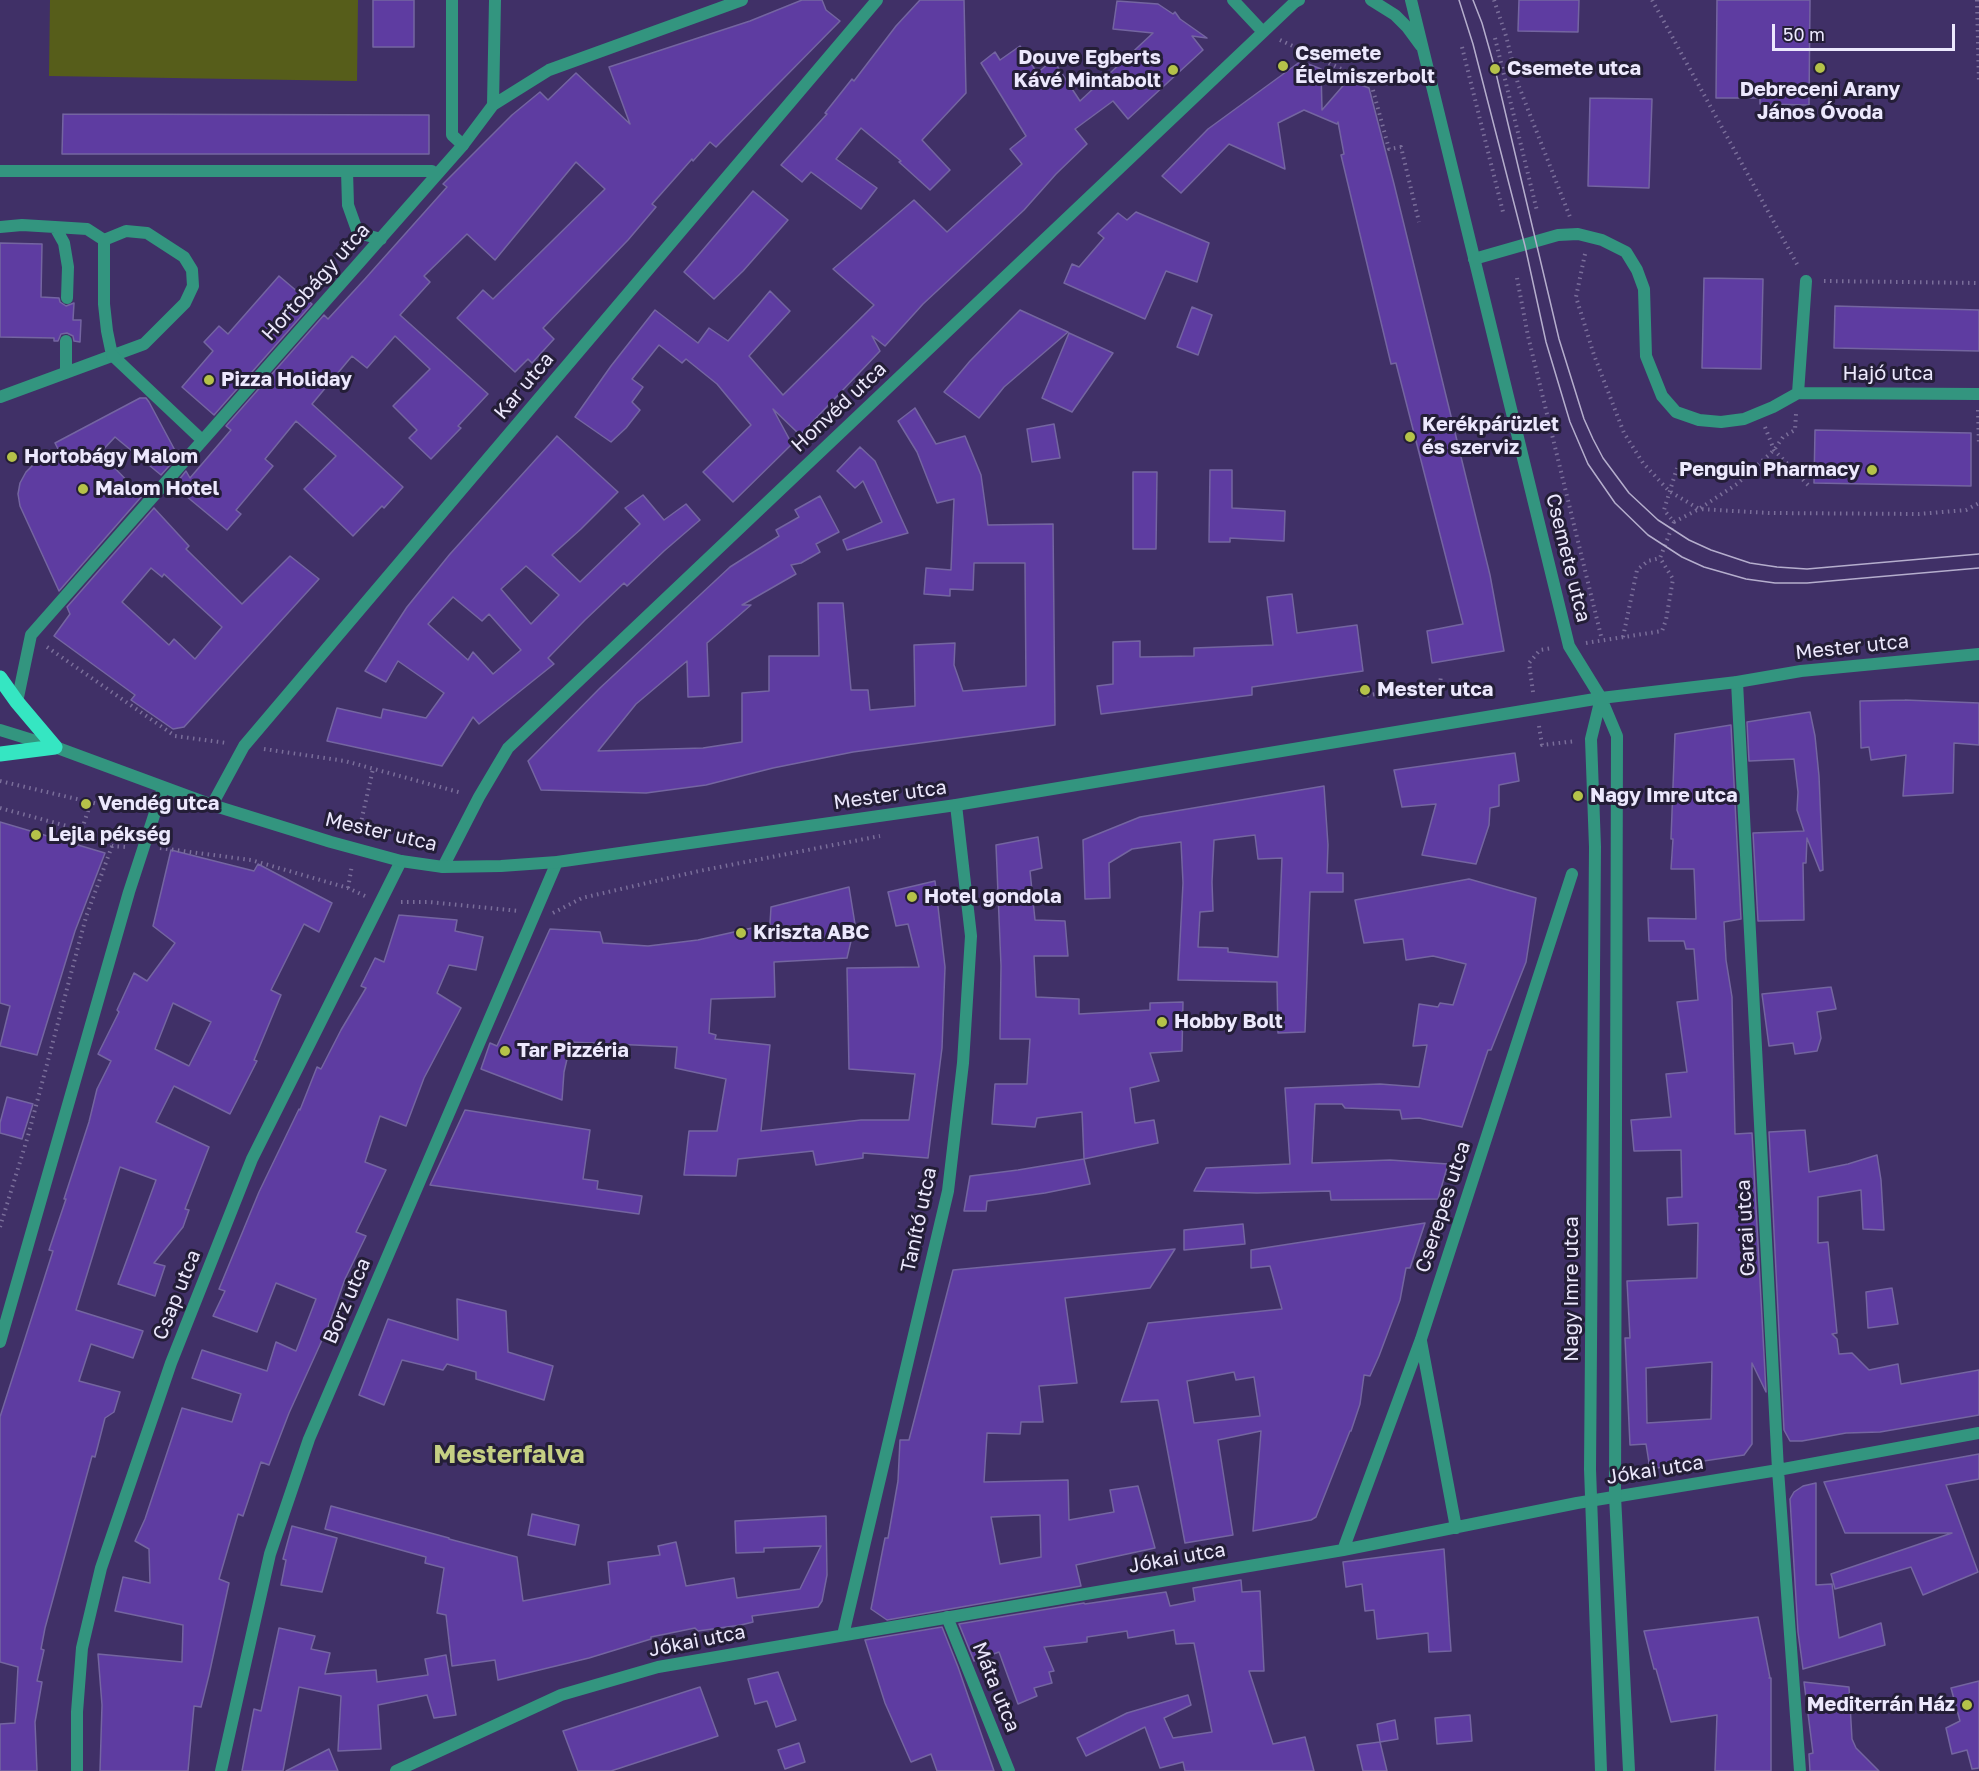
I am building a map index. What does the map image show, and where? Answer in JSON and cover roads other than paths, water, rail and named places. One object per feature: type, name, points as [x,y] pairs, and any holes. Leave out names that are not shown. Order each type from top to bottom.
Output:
[{"type":"main road","points":[[0,678],[55,747]]},
{"type":"main road","points":[[0,754],[55,747]]},
{"type":"street","points":[[452,0],[452,135],[464,145]]},
{"type":"street","points":[[493,105],[495,0]]},
{"type":"street","name":"Hortobágy utca","points":[[17,702],[31,635],[464,145],[493,105],[549,70],[742,0]]},
{"type":"street","name":"Kar utca","points":[[212,805],[244,746],[877,0]]},
{"type":"street","points":[[1233,0],[1263,32]]},
{"type":"street","points":[[1371,0],[1395,15],[1425,52]]},
{"type":"street","name":"Csemete utca","points":[[1411,0],[1569,646],[1601,698]]},
{"type":"street","name":"Honvéd utca","points":[[443,867],[479,797],[508,748],[1297,1]]},
{"type":"street","points":[[0,171],[432,171],[446,156]]},
{"type":"street","points":[[347,171],[348,205],[358,233],[381,239]]},
{"type":"street","points":[[0,227],[22,225],[87,229],[104,240]]},
{"type":"street","points":[[55,227],[64,243],[68,267],[67,298]]},
{"type":"street","points":[[0,398],[144,344],[185,303],[193,286],[192,270],[184,257],[147,233],[126,231],[104,240]]},
{"type":"street","name":"Hajó utca","points":[[1474,259],[1558,235],[1578,234],[1602,240],[1626,252],[1637,270],[1644,289],[1646,356],[1662,396],[1676,412],[1699,420],[1721,422],[1744,419],[1798,393],[1979,394]]},
{"type":"street","points":[[104,240],[104,304],[112,355],[202,440]]},
{"type":"street","points":[[1798,393],[1806,281]]},
{"type":"street","points":[[66,341],[66,373]]},
{"type":"street","name":"Mester utca","points":[[0,730],[55,747],[212,805],[356,849],[401,861],[443,867],[557,862],[956,805],[1601,698],[1801,672],[1979,654]]},
{"type":"street","name":"Garai utca","points":[[1737,682],[1778,1470],[1800,1771]]},
{"type":"street","points":[[1601,698],[1617,735],[1615,1496],[1629,1771]]},
{"type":"street","name":"Nagy Imre utca","points":[[1601,698],[1591,739],[1594,859],[1590,1500],[1601,1771]]},
{"type":"street","points":[[0,1342],[142,849],[163,788]]},
{"type":"street","name":"Tanító utca","points":[[843,1635],[948,1191],[963,1063],[971,936],[956,805]]},
{"type":"street","name":"Csap utca","points":[[77,1771],[77,1712],[82,1648],[102,1568],[167,1374],[252,1159],[401,861]]},
{"type":"street","name":"Borz utca","points":[[221,1771],[270,1554],[309,1439],[557,862]]},
{"type":"street","name":"Cserepes utca","points":[[1343,1550],[1421,1339],[1572,874]]},
{"type":"street","points":[[1421,1339],[1456,1528]]},
{"type":"street","name":"Jókai utca","points":[[396,1771],[561,1695],[658,1667],[1343,1550],[1590,1500],[1778,1470],[1979,1433]]},
{"type":"street","name":"Máta utca","points":[[947,1617],[1009,1771]]},
{"type":"tram line","points":[[1459,0],[1473,44],[1525,246],[1546,342],[1570,422],[1588,464],[1615,503],[1648,535],[1682,557],[1704,567],[1746,579],[1775,583],[1807,583],[1979,568]]},
{"type":"tram line","points":[[1473,0],[1495,69],[1559,339],[1584,419],[1603,458],[1629,493],[1658,520],[1689,540],[1750,563],[1807,569],[1979,554]]},
{"type":"place","name":"Csemete Élelmiszerbolt","points":[[1283,66]]},
{"type":"place","name":"Debreceni Arany János Óvoda","points":[[1820,68]]},
{"type":"place","name":"Csemete utca","points":[[1495,69]]},
{"type":"place","name":"Douve Egberts Kávé Mintabolt","points":[[1173,70]]},
{"type":"place","name":"Pizza Holiday","points":[[209,380]]},
{"type":"place","name":"Kerékpárüzlet és szerviz","points":[[1410,437]]},
{"type":"place","name":"Hortobágy Malom","points":[[12,457]]},
{"type":"place","name":"Penguin Pharmacy","points":[[1872,470]]},
{"type":"place","name":"Malom Hotel","points":[[83,489]]},
{"type":"place","name":"Mester utca","points":[[1365,690]]},
{"type":"place","name":"Nagy Imre utca","points":[[1578,796]]},
{"type":"place","name":"Vendég utca","points":[[86,804]]},
{"type":"place","name":"Lejla pékség","points":[[36,835]]},
{"type":"place","name":"Hotel gondola","points":[[912,897]]},
{"type":"place","name":"Kriszta ABC","points":[[741,933]]},
{"type":"place","name":"Hobby Bolt","points":[[1162,1022]]},
{"type":"place","name":"Tar Pizzéria","points":[[505,1051]]},
{"type":"place","name":"Mediterrán Ház","points":[[1967,1705]]},
{"type":"district","name":"Mesterfalva","points":[[509,1455]]}]
